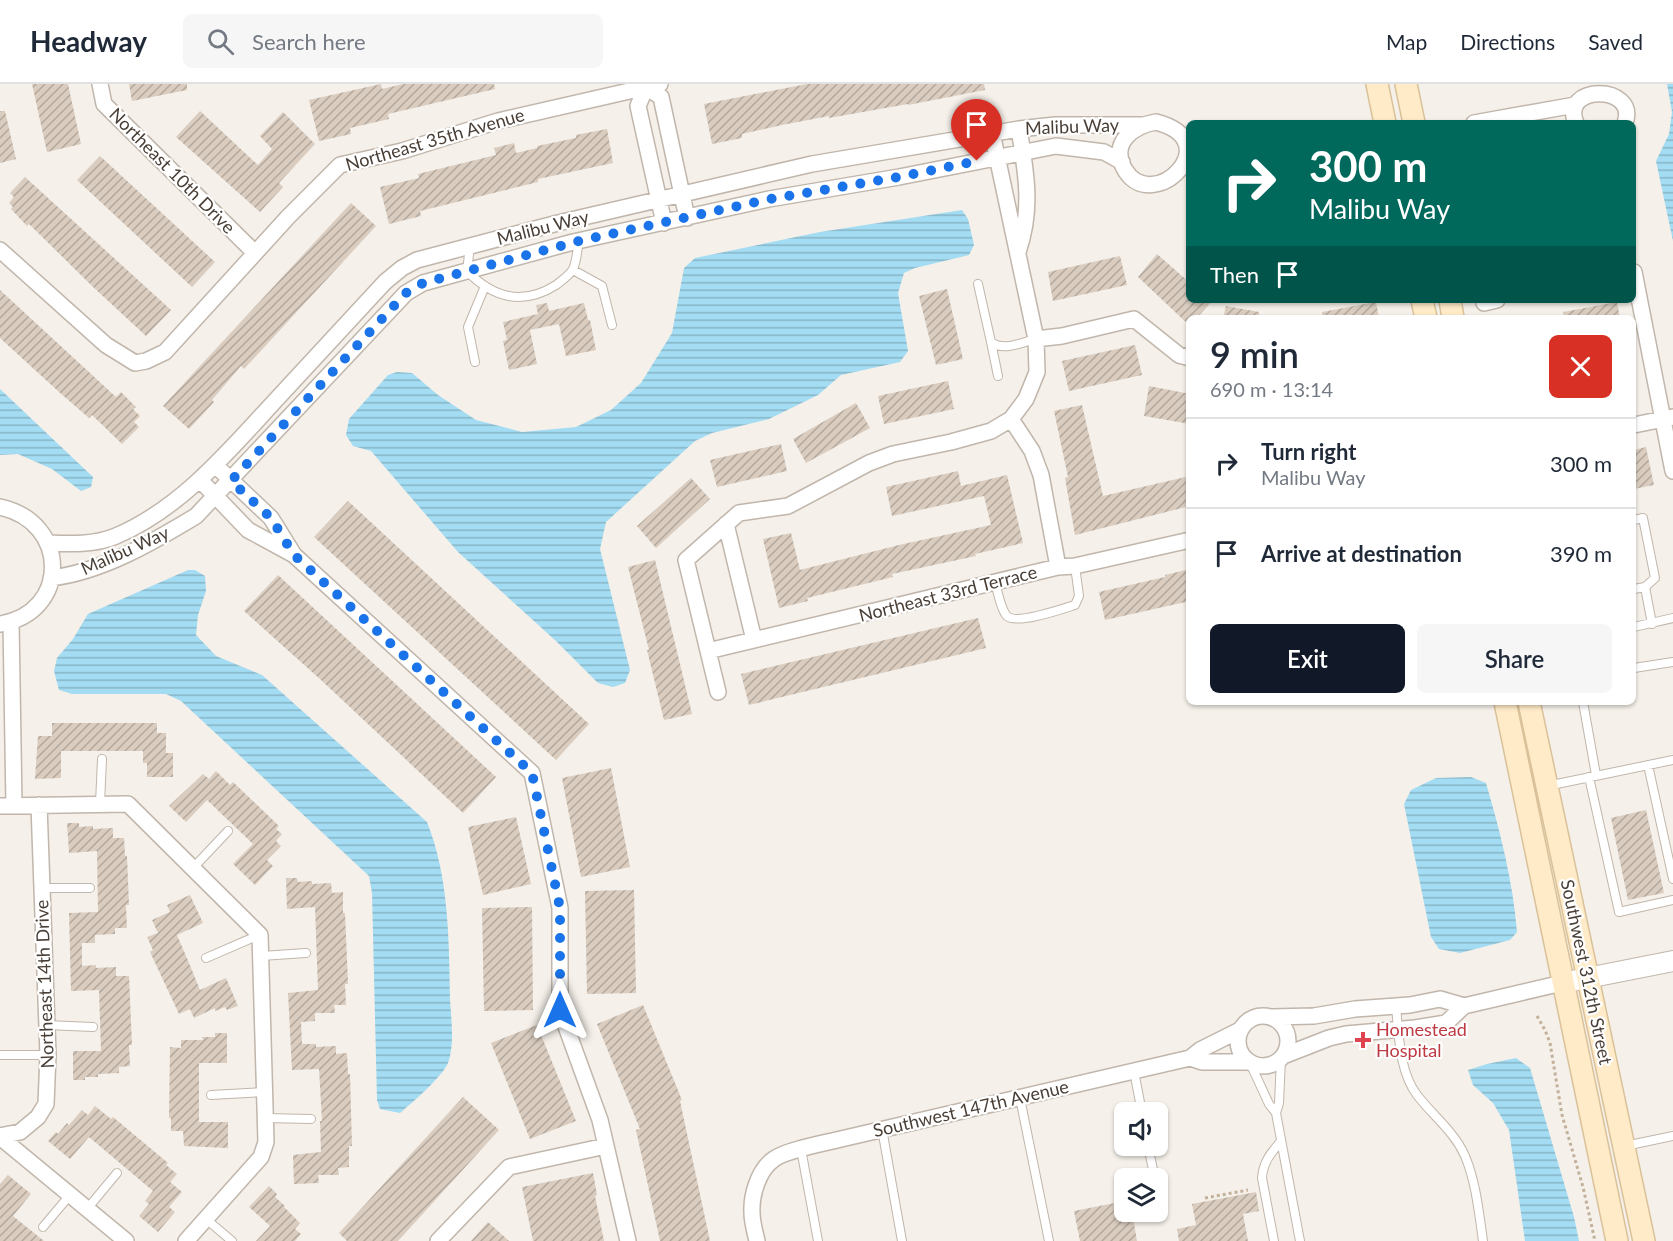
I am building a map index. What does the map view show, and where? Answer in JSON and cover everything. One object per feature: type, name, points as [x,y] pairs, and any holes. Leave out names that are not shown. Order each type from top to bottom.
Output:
[{"type":"main road","points":[[1377,84],[1384,120]]},
{"type":"main road","points":[[1406,84],[1413,120]]},
{"type":"main road","name":"Southwest 312th Street","points":[[1506,705],[1617,1241]]},
{"type":"main road","name":"Southwest 312th Street","points":[[1530,705],[1644,1241]]},
{"type":"street","name":"Northeast 10th Drive","points":[[100,84],[104,104],[255,253]]},
{"type":"street","name":"Northeast 35th Avenue","points":[[0,250],[106,345],[135,363],[146,361],[165,352],[255,253],[340,165],[402,151],[498,121],[651,85]]},
{"type":"street","points":[[664,223],[638,106],[651,85],[661,97],[687,218]]},
{"type":"street","points":[[1575,120],[1575,105],[1581,95],[1596,85],[1613,90],[1620,95],[1627,112],[1625,120]]},
{"type":"street","points":[[1491,120],[1575,105]]},
{"type":"street","name":"Malibu Way","points":[[48,543],[78,544],[114,537],[148,519],[200,480],[385,282],[402,268],[417,260],[682,193],[812,164],[992,133],[1055,125],[1142,125],[1156,122],[1171,126],[1185,137]]},
{"type":"street","name":"Malibu Way","points":[[1142,125],[1130,132],[1122,144],[1120,157],[1125,169],[1137,180],[1155,184],[1172,178],[1186,160]]},
{"type":"street","points":[[1018,252],[1024,235],[1028,193],[1019,129]]},
{"type":"street","points":[[718,692],[686,560],[739,513],[788,506],[869,463],[893,454],[991,431],[1011,418],[1026,399],[1037,372],[1036,339],[992,133]]},
{"type":"street","name":"Malibu Way","points":[[51,578],[66,577],[89,569],[154,542],[196,516],[406,293],[423,283],[579,241],[770,199],[899,177],[997,156],[1056,146],[1104,152],[1122,162]]},
{"type":"street","name":"Malibu Way","points":[[1172,178],[1186,180]]},
{"type":"street","points":[[1636,281],[1668,418],[1673,471]]},
{"type":"street","points":[[1036,339],[1062,336],[1134,320],[1179,355],[1186,357]]},
{"type":"street","points":[[1011,418],[1032,451],[1041,475],[1058,567]]},
{"type":"street","points":[[1636,425],[1668,418]]},
{"type":"street","points":[[215,465],[271,518],[294,555]]},
{"type":"street","points":[[200,480],[248,530],[294,555],[532,773],[560,908],[560,1010],[600,1120],[628,1241]]},
{"type":"street","points":[[0,507],[12,510],[28,519],[42,532],[52,555],[51,578],[44,596],[32,610],[5,623],[7,806],[128,804],[260,935],[266,1142],[261,1157],[186,1241]]},
{"type":"street","points":[[726,524],[754,640]]},
{"type":"street","name":"Northeast 33rd Terrace","points":[[708,651],[1058,567],[1075,566],[1186,541]]},
{"type":"street","name":"Northeast 14th Drive","points":[[0,1137],[20,1132],[38,1117],[46,1104],[48,1055],[39,806]]},
{"type":"street","points":[[1272,1017],[1286,1031],[1288,1044],[1282,1057],[1276,1063],[1263,1066],[1249,1062],[1240,1052],[1238,1045],[1240,1030],[1253,1018],[1259,1016],[1314,1016],[1440,999],[1464,1006],[1562,983],[1673,961]]},
{"type":"street","points":[[1282,1057],[1329,1038],[1346,1034],[1399,1030],[1446,1023],[1464,1006]]},
{"type":"street","name":"Southwest 147th Avenue","points":[[757,1241],[752,1214],[755,1188],[761,1174],[774,1159],[801,1149],[882,1129],[1190,1058],[1200,1050],[1240,1030]]},
{"type":"street","name":"Southwest 147th Avenue","points":[[1190,1058],[1202,1062],[1249,1062]]},
{"type":"street","points":[[0,1137],[126,1241]]},
{"type":"street","points":[[438,1241],[509,1167],[606,1146]]},
{"type":"lane","points":[[470,246],[467,271],[485,286],[518,299],[547,290],[573,270],[579,241]]},
{"type":"lane","points":[[573,270],[602,286],[612,325]]},
{"type":"lane","points":[[978,284],[998,376]]},
{"type":"lane","points":[[476,362],[468,327],[485,286]]},
{"type":"lane","points":[[991,342],[1003,348],[1036,339]]},
{"type":"lane","points":[[1636,520],[1643,518],[1655,578],[1645,587],[1636,589]]},
{"type":"lane","points":[[996,582],[1005,614],[1011,619],[1021,620],[1075,606],[1079,596],[1075,566]]},
{"type":"lane","points":[[1645,587],[1652,624]]},
{"type":"lane","points":[[1636,627],[1673,618]]},
{"type":"lane","points":[[1636,668],[1673,662]]},
{"type":"lane","points":[[1583,705],[1593,776],[1618,912],[1673,900]]},
{"type":"lane","points":[[100,804],[102,759]]},
{"type":"lane","points":[[1546,787],[1673,760]]},
{"type":"lane","points":[[1648,765],[1673,879]]},
{"type":"lane","points":[[193,868],[228,831]]},
{"type":"lane","points":[[42,888],[90,888]]},
{"type":"lane","points":[[206,958],[260,935]]},
{"type":"lane","points":[[261,956],[306,953]]},
{"type":"lane","points":[[1396,1006],[1406,1071],[1416,1094],[1452,1133],[1465,1155],[1471,1173],[1484,1241]]},
{"type":"lane","points":[[46,1025],[93,1027]]},
{"type":"lane","points":[[0,1056],[48,1055]]},
{"type":"lane","points":[[1282,1057],[1279,1103],[1276,1113],[1300,1241]]},
{"type":"lane","points":[[1249,1062],[1269,1104],[1276,1113]]},
{"type":"lane","points":[[1134,1071],[1140,1102]]},
{"type":"lane","points":[[212,1095],[265,1092]]},
{"type":"lane","points":[[1020,1098],[1049,1241]]},
{"type":"lane","points":[[266,1118],[311,1119]]},
{"type":"lane","points":[[882,1129],[902,1241]]},
{"type":"lane","points":[[1624,1146],[1673,1136]]},
{"type":"lane","points":[[1274,1241],[1262,1168],[1281,1141]]},
{"type":"lane","points":[[801,1149],[818,1241]]},
{"type":"lane","points":[[87,1209],[117,1173]]},
{"type":"lane","points":[[43,1227],[70,1195]]},
{"type":"lane","points":[[206,1219],[232,1241]]},
{"type":"path","points":[[1537,1016],[1550,1043],[1562,1115],[1582,1180],[1595,1241]]},
{"type":"path","points":[[1205,1198],[1248,1190]]},
{"type":"water","points":[[1667,84],[1673,84],[1673,241],[1656,161],[1669,134],[1672,112]]},
{"type":"water","points":[[962,210],[968,219],[974,245],[969,255],[915,268],[904,273],[898,293],[908,351],[900,362],[841,375],[818,395],[769,419],[712,433],[695,441],[606,522],[600,549],[630,670],[625,683],[613,687],[598,683],[556,641],[458,552],[371,451],[353,446],[346,435],[349,419],[388,375],[397,372],[412,373],[438,395],[476,420],[522,432],[576,427],[611,410],[641,383],[672,333],[684,268],[695,258],[820,232]]},
{"type":"water","points":[[0,389],[93,477],[91,487],[81,491],[52,469],[18,454],[0,455]]},
{"type":"water","points":[[188,570],[195,570],[205,576],[206,591],[198,615],[196,635],[216,656],[262,675],[427,822],[444,887],[448,932],[451,1048],[445,1069],[400,1113],[380,1109],[377,1100],[372,893],[369,876],[181,701],[166,694],[72,694],[59,690],[54,671],[57,658],[73,639],[88,614]]},
{"type":"water","points":[[1471,777],[1486,783],[1505,857],[1517,932],[1510,940],[1460,953],[1439,949],[1431,937],[1404,804],[1411,790],[1436,778]]},
{"type":"water","points":[[1516,1058],[1530,1068],[1579,1241],[1525,1241],[1509,1130],[1493,1103],[1473,1085],[1468,1070]]},
{"type":"building","points":[[32,84],[68,84],[81,144],[47,152]]},
{"type":"building","points":[[129,84],[187,84],[187,90],[132,101]]},
{"type":"building","points":[[381,84],[382,89],[403,84],[494,84],[495,89],[388,114],[389,119],[350,128],[351,134],[319,141],[309,100]]},
{"type":"building","points":[[807,84],[984,84],[985,90],[782,125],[742,134],[742,138],[712,144],[704,104]]},
{"type":"building","points":[[0,111],[5,111],[16,159],[0,163]]},
{"type":"building","points":[[200,111],[258,165],[272,149],[260,136],[283,112],[315,144],[279,183],[283,187],[260,212],[176,137]]},
{"type":"building","points":[[607,129],[613,163],[538,179],[538,182],[420,211],[421,216],[389,224],[380,187],[419,178],[418,174],[496,155],[494,148],[514,143],[516,153],[576,138],[576,135]]},
{"type":"building","points":[[100,156],[215,262],[192,287],[77,180]]},
{"type":"building","points":[[25,177],[171,310],[146,336],[11,209],[13,207],[9,203],[14,197],[10,193]]},
{"type":"building","points":[[351,203],[376,226],[244,369],[241,366],[212,400],[214,402],[189,429],[163,406]]},
{"type":"building","points":[[1157,254],[1186,279],[1186,303],[1210,303],[1200,315],[1186,315],[1186,322],[1138,277]]},
{"type":"building","points":[[1120,256],[1127,285],[1053,301],[1048,272]]},
{"type":"building","points":[[947,289],[963,359],[936,365],[919,296]]},
{"type":"building","points":[[0,290],[116,397],[121,392],[136,407],[133,409],[140,416],[134,422],[139,427],[122,444],[92,415],[89,418],[0,338]]},
{"type":"building","points":[[547,303],[549,311],[584,303],[596,350],[566,356],[559,324],[530,330],[537,364],[509,370],[503,341],[507,340],[503,322],[538,314],[536,305]]},
{"type":"building","points":[[1376,303],[1378,315],[1322,315],[1322,312]]},
{"type":"building","points":[[1617,303],[1619,315],[1564,315],[1563,312]]},
{"type":"building","points":[[1226,306],[1259,312],[1259,315],[1224,315]]},
{"type":"building","points":[[1135,345],[1142,375],[1069,391],[1062,361]]},
{"type":"building","points":[[948,381],[954,409],[884,424],[878,396]]},
{"type":"building","points":[[1149,386],[1186,393],[1186,423],[1144,416]]},
{"type":"building","points":[[856,403],[870,428],[806,463],[793,439]]},
{"type":"building","points":[[1082,405],[1103,496],[1186,477],[1186,507],[1075,535],[1065,478],[1068,477],[1054,411]]},
{"type":"building","points":[[781,444],[787,471],[717,487],[710,460]]},
{"type":"building","points":[[1646,447],[1654,485],[1636,489],[1636,450]]},
{"type":"building","points":[[958,471],[961,486],[1007,475],[1023,543],[975,554],[976,556],[892,574],[893,577],[807,598],[808,601],[779,608],[763,539],[791,533],[800,570],[991,525],[984,496],[892,516],[886,487]]},
{"type":"building","points":[[691,478],[710,499],[656,548],[637,526]]},
{"type":"building","points":[[348,501],[589,724],[556,760],[314,537]]},
{"type":"building","points":[[655,560],[692,714],[664,720],[628,567]]},
{"type":"building","points":[[1186,570],[1186,602],[1105,620],[1099,592],[1165,577],[1165,575]]},
{"type":"building","points":[[278,575],[496,777],[463,813],[244,611]]},
{"type":"building","points":[[978,618],[986,648],[749,705],[741,674]]},
{"type":"building","points":[[52,723],[157,723],[157,733],[166,733],[166,753],[173,753],[173,777],[147,777],[147,763],[143,763],[143,751],[61,751],[61,778],[35,779],[38,736],[52,736]]},
{"type":"building","points":[[611,768],[630,867],[581,877],[562,778]]},
{"type":"building","points":[[216,771],[230,785],[233,782],[279,826],[276,829],[282,834],[276,841],[281,846],[267,860],[273,866],[255,885],[233,864],[253,844],[207,800],[186,822],[169,806],[203,774],[209,779]]},
{"type":"building","points":[[1646,810],[1664,893],[1628,900],[1611,818]]},
{"type":"building","points":[[516,817],[531,884],[483,895],[468,827]]},
{"type":"building","points":[[67,823],[79,823],[79,827],[93,826],[93,829],[113,828],[113,838],[124,838],[125,856],[127,856],[129,905],[126,905],[127,928],[115,928],[115,934],[95,935],[95,943],[82,943],[82,966],[116,967],[116,976],[129,976],[132,1045],[129,1045],[130,1066],[119,1067],[119,1073],[98,1074],[98,1077],[85,1077],[85,1080],[73,1080],[73,1051],[101,1051],[99,990],[71,991],[69,913],[98,912],[97,851],[69,853]]},
{"type":"building","points":[[286,878],[297,878],[298,882],[312,881],[312,884],[331,883],[332,893],[343,892],[348,984],[345,984],[346,1005],[334,1005],[335,1013],[315,1013],[315,1021],[301,1022],[302,1044],[316,1044],[316,1047],[336,1046],[336,1054],[347,1053],[348,1074],[350,1074],[352,1146],[349,1146],[349,1167],[338,1168],[339,1175],[318,1175],[319,1183],[294,1184],[293,1155],[321,1152],[320,1121],[322,1121],[319,1069],[292,1070],[288,993],[318,990],[315,907],[287,909]]},
{"type":"building","points":[[634,890],[636,993],[587,994],[585,891]]},
{"type":"building","points":[[190,895],[203,923],[177,935],[200,990],[226,978],[238,1006],[227,1010],[225,1007],[215,1011],[215,1008],[194,1018],[190,1009],[179,1014],[150,952],[153,950],[147,937],[158,933],[152,920],[170,912],[167,905]]},
{"type":"building","points":[[532,907],[533,1010],[484,1011],[482,908]]},
{"type":"building","points":[[643,1005],[682,1100],[680,1101],[710,1241],[660,1241],[636,1130],[640,1129],[597,1024]]},
{"type":"building","points":[[537,1025],[576,1121],[530,1139],[491,1043]]},
{"type":"building","points":[[215,1033],[227,1033],[227,1063],[199,1063],[199,1122],[228,1122],[228,1148],[184,1146],[183,1131],[171,1131],[171,1118],[169,1118],[170,1047],[181,1048],[181,1040],[203,1040],[202,1037],[215,1037]]},
{"type":"building","points":[[463,1097],[499,1130],[398,1241],[347,1241],[339,1233]]},
{"type":"building","points":[[95,1106],[111,1119],[113,1117],[168,1163],[166,1165],[177,1174],[170,1182],[182,1192],[169,1207],[175,1212],[158,1232],[139,1216],[149,1204],[145,1201],[153,1191],[89,1137],[70,1159],[48,1141],[67,1123],[69,1125],[82,1110],[88,1115]]},
{"type":"building","points":[[593,1173],[604,1241],[533,1241],[522,1187]]},
{"type":"building","points":[[8,1175],[31,1194],[13,1216],[44,1241],[0,1241],[0,1184]]},
{"type":"building","points":[[269,1186],[277,1194],[275,1197],[300,1223],[295,1229],[301,1234],[295,1241],[256,1241],[270,1226],[249,1207]]},
{"type":"building","points":[[1256,1192],[1259,1211],[1243,1214],[1248,1241],[1179,1241],[1177,1229],[1196,1225],[1192,1204]]},
{"type":"building","points":[[1114,1203],[1114,1222],[1134,1222],[1137,1241],[1080,1241],[1074,1211]]},
{"type":"building","points":[[488,1222],[509,1241],[471,1241]]},
{"type":"place","name":"Homestead Hospital","points":[[1363,1040]]},
{"type":"route","points":[[560,1010],[560,908],[532,773],[294,555],[271,518],[231,481],[406,293],[423,283],[579,241],[770,199],[977,161]]}]
